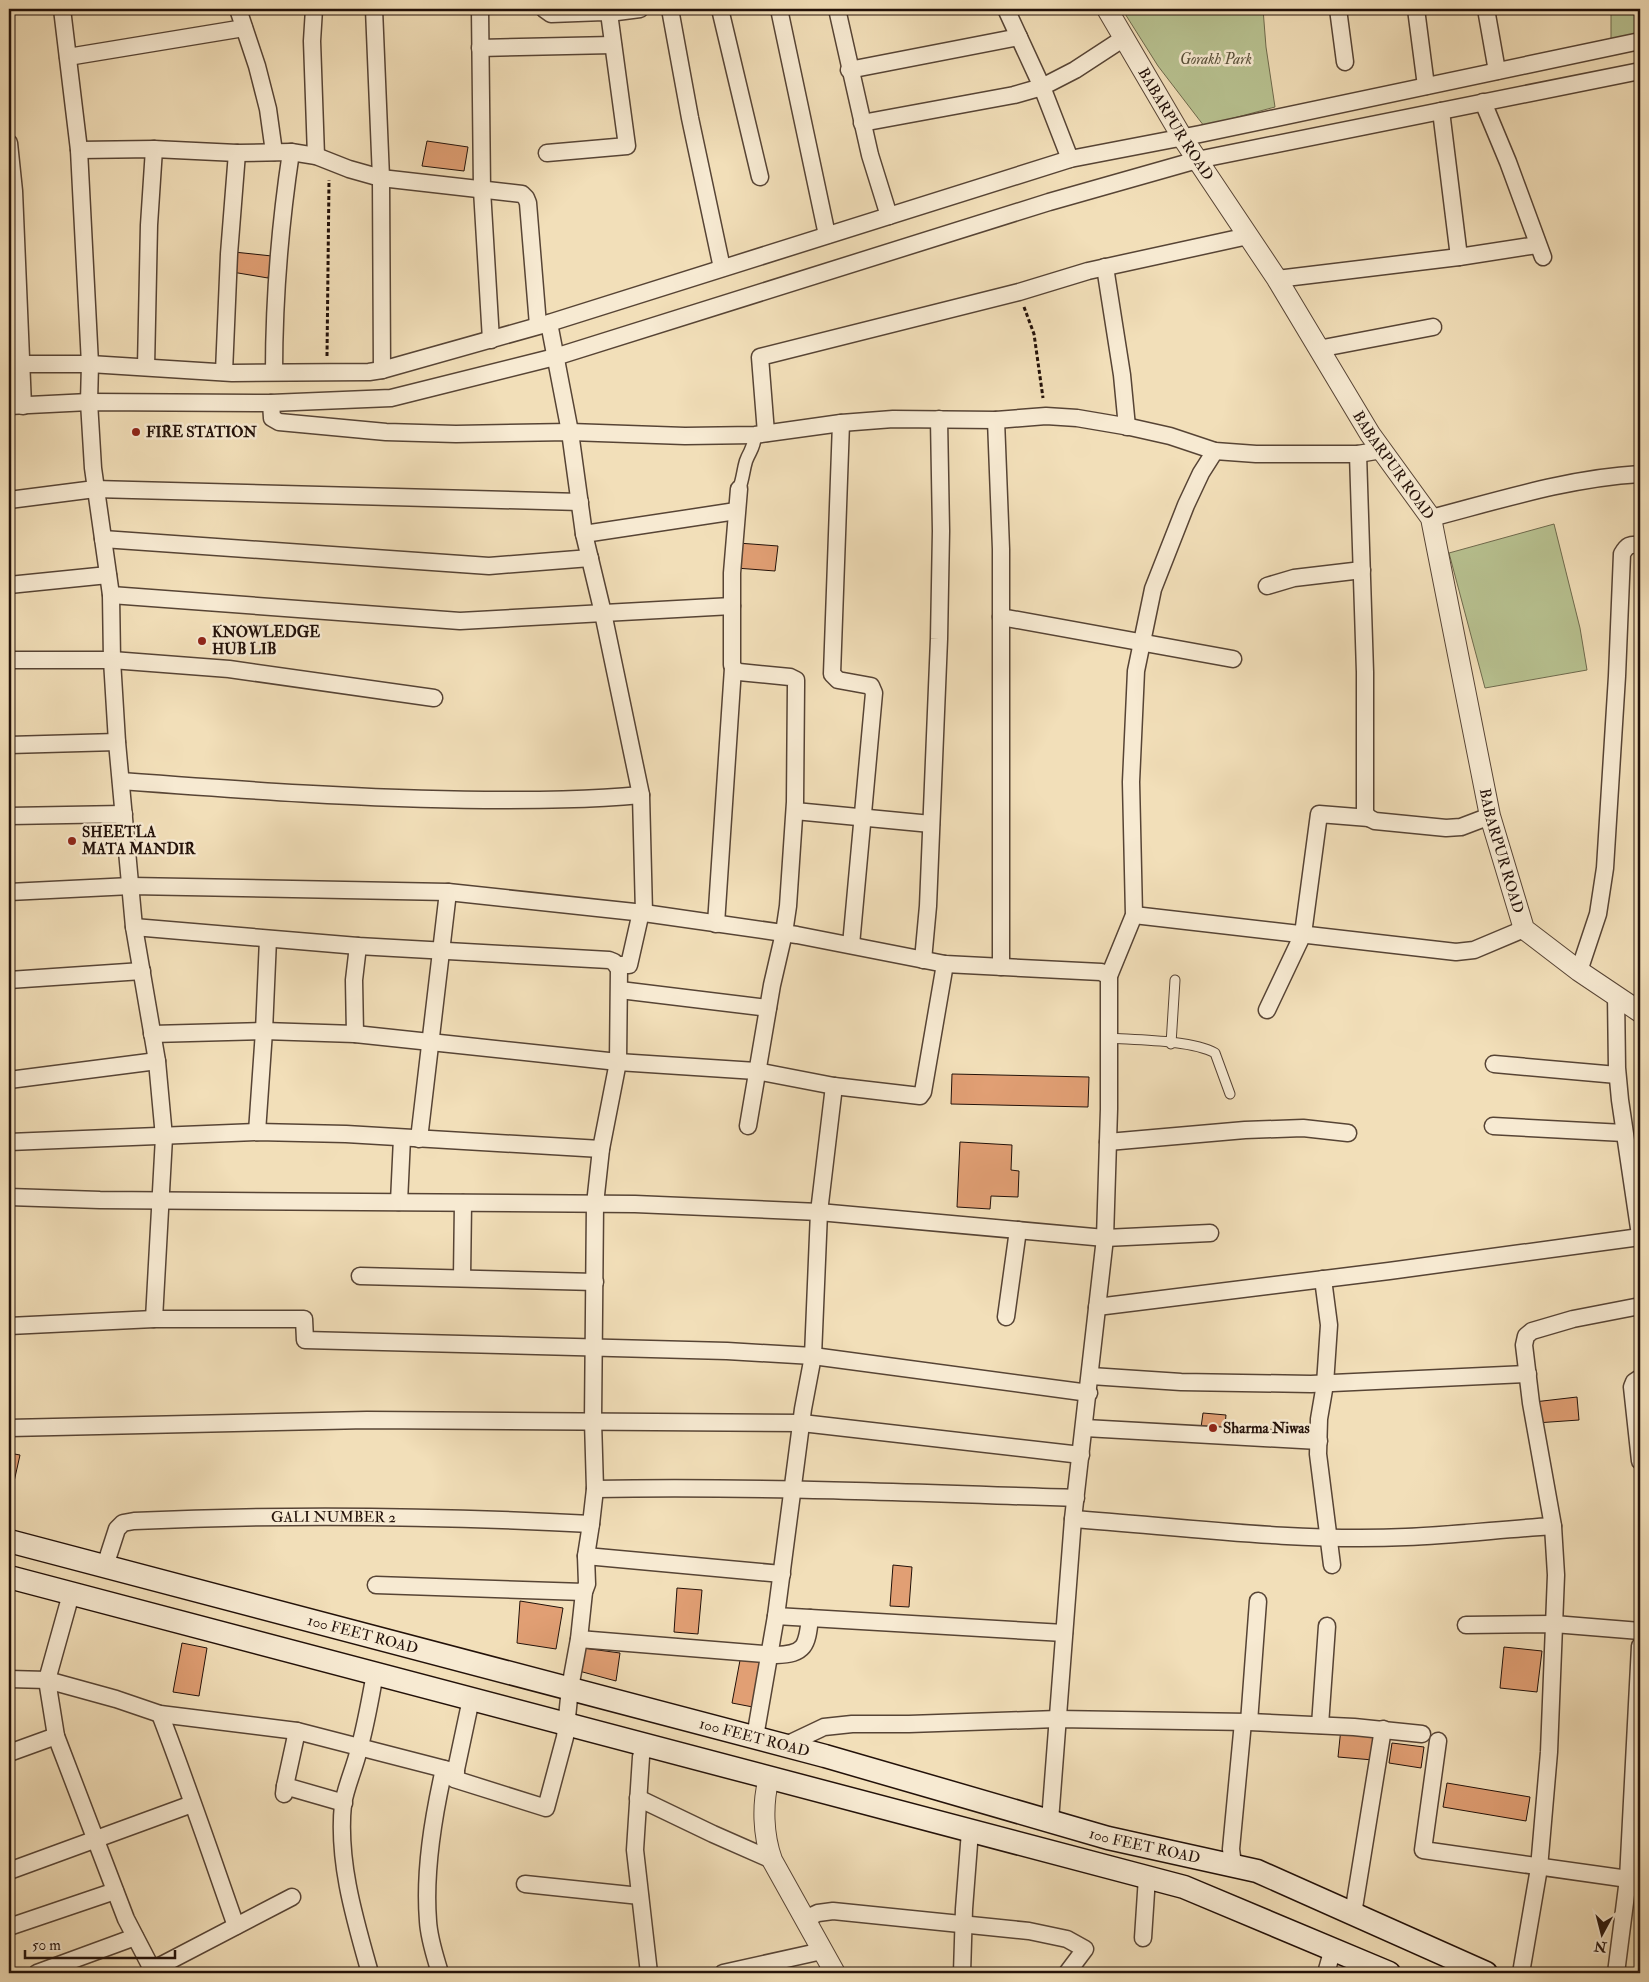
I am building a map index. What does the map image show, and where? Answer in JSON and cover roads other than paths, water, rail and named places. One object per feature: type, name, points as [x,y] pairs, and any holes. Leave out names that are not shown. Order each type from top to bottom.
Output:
[{"type":"main road","name":"100 FEET ROAD","points":[[9,1541],[786,1745],[1108,1838],[1258,1871],[1486,1973]]},
{"type":"main road","points":[[71,1594],[81,1559]]},
{"type":"main road","name":"100 FEET ROAD","points":[[9,1577],[1184,1886],[1389,1973]]},
{"type":"street","points":[[62,9],[79,150],[95,489],[111,595],[112,660],[117,742],[134,928],[157,1061],[164,1137],[159,1200],[154,1319]]},
{"type":"street","points":[[238,9],[282,152],[285,193],[275,298],[274,372]]},
{"type":"street","points":[[314,9],[312,41],[316,156]]},
{"type":"street","points":[[374,9],[381,178],[382,370]]},
{"type":"street","points":[[480,9],[482,190],[492,340]]},
{"type":"street","points":[[544,9],[551,14],[609,13],[640,9]]},
{"type":"street","points":[[670,9],[690,118],[722,268]]},
{"type":"street","points":[[720,9],[760,176]]},
{"type":"street","points":[[779,9],[826,235]]},
{"type":"street","points":[[837,9],[862,123],[889,216]]},
{"type":"street","points":[[1006,9],[1042,87],[1070,159]]},
{"type":"street","name":"BABARPUR ROAD","points":[[1107,9],[1182,137],[1277,279],[1370,434],[1431,518],[1490,816],[1524,929],[1579,971],[1640,1012]]},
{"type":"street","points":[[1338,9],[1345,62]]},
{"type":"street","points":[[1416,9],[1426,86]]},
{"type":"street","points":[[1486,9],[1497,71]]},
{"type":"street","points":[[547,153],[627,146],[609,13]]},
{"type":"street","points":[[68,57],[244,28]]},
{"type":"street","points":[[850,70],[1019,37]]},
{"type":"street","points":[[862,123],[1014,95],[1042,87],[1075,70],[1124,38]]},
{"type":"street","points":[[15,364],[90,364],[224,372],[369,372],[382,370],[492,340],[1070,159],[1640,41]]},
{"type":"street","points":[[480,48],[613,44]]},
{"type":"street","points":[[9,143],[14,191],[16,406],[90,402],[270,403],[390,398],[554,357],[1040,205],[1197,160],[1640,71]]},
{"type":"street","points":[[1277,279],[1459,257],[1540,251],[1508,162],[1483,102]]},
{"type":"street","points":[[1441,111],[1459,257]]},
{"type":"street","points":[[79,150],[154,149],[237,153],[282,152],[316,156],[381,178],[482,190],[516,192],[526,198],[543,324],[554,357],[570,432],[584,534],[603,612],[641,795],[643,913],[629,965],[617,965],[609,960],[358,946],[134,928]]},
{"type":"street","points":[[146,367],[149,225],[154,149]]},
{"type":"street","points":[[224,372],[229,254],[237,153]]},
{"type":"street","points":[[716,924],[733,668],[732,606],[736,510],[746,461],[761,434],[760,357],[1019,292],[1105,267],[1248,236]]},
{"type":"street","points":[[1105,267],[1122,375],[1127,427]]},
{"type":"street","points":[[1318,349],[1434,327]]},
{"type":"street","points":[[270,403],[271,415],[275,421],[386,432],[456,434],[570,432],[684,436],[761,434],[842,423],[893,419],[996,420],[1046,416],[1078,418],[1127,427],[1170,436],[1215,451],[1256,454],[1358,454],[1382,450]]},
{"type":"street","points":[[923,960],[936,737],[941,579],[939,419]]},
{"type":"street","points":[[996,420],[1001,549],[1001,967]]},
{"type":"street","points":[[842,423],[832,674],[838,680],[868,684],[872,686],[874,693],[851,944]]},
{"type":"street","points":[[1050,1821],[1073,1519],[1106,1238],[1109,976],[1134,915],[1131,782],[1136,671],[1152,589],[1198,481],[1215,451]]},
{"type":"street","points":[[1358,454],[1365,672],[1364,808],[1369,818]]},
{"type":"street","points":[[1431,518],[1555,486],[1612,475],[1640,474]]},
{"type":"street","points":[[9,500],[95,489],[580,502]]},
{"type":"street","points":[[584,534],[736,510]]},
{"type":"street","points":[[103,539],[489,566],[590,558]]},
{"type":"street","points":[[1579,971],[1598,914],[1604,868],[1617,676],[1622,554],[1630,544],[1640,544]]},
{"type":"street","points":[[1267,586],[1294,578],[1362,570]]},
{"type":"street","points":[[9,585],[108,575]]},
{"type":"street","points":[[111,595],[460,621],[732,606]]},
{"type":"street","points":[[1000,617],[1233,659]]},
{"type":"street","points":[[9,660],[112,660],[229,670],[434,698]]},
{"type":"street","points":[[733,668],[739,672],[790,676],[796,680],[795,811],[792,863],[784,933],[776,961],[748,1126]]},
{"type":"street","points":[[9,745],[117,742]]},
{"type":"street","points":[[121,781],[268,792],[432,800],[641,795]]},
{"type":"street","points":[[795,811],[931,824]]},
{"type":"street","points":[[9,816],[124,814]]},
{"type":"street","points":[[1267,1010],[1304,934],[1319,814],[1369,818],[1446,828],[1461,827],[1490,816]]},
{"type":"street","points":[[9,892],[131,886],[448,892],[643,913],[784,933],[851,944],[945,964],[1101,972],[1109,976]]},
{"type":"street","points":[[399,1202],[430,1042],[448,892]]},
{"type":"street","points":[[1134,915],[1466,952],[1524,929]]},
{"type":"street","points":[[257,1132],[268,939]]},
{"type":"street","points":[[355,1034],[354,980],[358,946]]},
{"type":"street","points":[[152,1034],[264,1031],[355,1034],[618,1062],[756,1072],[834,1086],[916,1096],[922,1094],[945,964]]},
{"type":"street","points":[[450,1770],[454,1779],[546,1808],[567,1723],[570,1688],[579,1639],[584,1592],[587,1584],[586,1556],[592,1524],[595,1489],[593,1421],[595,1204],[602,1149],[618,1062],[620,990],[619,969],[617,965]]},
{"type":"street","points":[[9,980],[142,972]]},
{"type":"street","points":[[620,990],[768,1008]]},
{"type":"street","points":[[1097,1307],[1640,1236],[1639,1212],[1624,1133],[1617,1075],[1616,995]]},
{"type":"street","points":[[9,1080],[157,1061]]},
{"type":"street","points":[[1494,1064],[1617,1075]]},
{"type":"street","points":[[755,1737],[776,1616],[813,1356],[819,1212],[834,1086]]},
{"type":"street","points":[[1493,1126],[1624,1133]]},
{"type":"street","points":[[1108,1142],[1254,1130],[1303,1128],[1348,1133]]},
{"type":"street","points":[[9,1142],[257,1132],[410,1138],[602,1149]]},
{"type":"street","points":[[9,1197],[100,1200],[595,1204],[819,1212],[1106,1238],[1210,1234]]},
{"type":"street","points":[[462,1278],[463,1203]]},
{"type":"street","points":[[1006,1317],[1018,1230]]},
{"type":"street","points":[[360,1276],[594,1282]]},
{"type":"street","points":[[1322,1279],[1329,1325],[1325,1384],[1319,1419],[1318,1454],[1332,1566]]},
{"type":"street","points":[[1521,1973],[1539,1868],[1549,1752],[1556,1575],[1553,1526],[1531,1403],[1524,1345],[1526,1336],[1532,1331],[1573,1319],[1640,1306]]},
{"type":"street","points":[[9,1326],[154,1319],[304,1319],[305,1340],[728,1351],[813,1356],[1089,1393]]},
{"type":"street","points":[[1091,1376],[1181,1382],[1325,1384],[1528,1374]]},
{"type":"street","points":[[1640,1378],[1634,1382],[1632,1387],[1640,1461]]},
{"type":"street","points":[[9,1428],[367,1420],[802,1423],[1082,1455]]},
{"type":"street","points":[[1085,1428],[1319,1441]]},
{"type":"street","points":[[595,1489],[794,1490],[1076,1498]]},
{"type":"street","name":"GALI NUMBER 2","points":[[105,1566],[118,1529],[123,1523],[134,1521],[253,1517],[340,1517],[504,1520],[592,1524]]},
{"type":"street","points":[[1073,1519],[1272,1534],[1329,1536],[1405,1537],[1553,1526]]},
{"type":"street","points":[[586,1556],[782,1574]]},
{"type":"street","points":[[376,1585],[584,1592]]},
{"type":"street","points":[[71,1594],[47,1680],[56,1736],[115,1891],[153,1972],[292,1897]]},
{"type":"street","points":[[1233,1865],[1231,1849],[1258,1601]]},
{"type":"street","points":[[776,1616],[1064,1633]]},
{"type":"street","points":[[579,1639],[770,1654],[792,1654],[800,1650],[807,1640],[810,1618]]},
{"type":"street","points":[[1466,1625],[1554,1624],[1640,1630]]},
{"type":"street","points":[[1320,1725],[1327,1626]]},
{"type":"street","points":[[1616,1973],[1628,1880],[1640,1646]]},
{"type":"street","points":[[370,1973],[355,1916],[346,1872],[342,1838],[344,1802],[360,1748],[375,1674]]},
{"type":"street","points":[[10,1681],[47,1680],[116,1699],[160,1714],[297,1730],[450,1770]]},
{"type":"street","points":[[440,1973],[432,1948],[428,1922],[432,1834],[471,1699]]},
{"type":"street","points":[[160,1714],[186,1782],[192,1804],[236,1926]]},
{"type":"street","points":[[786,1745],[824,1727],[852,1724],[1057,1719],[1320,1725],[1422,1734]]},
{"type":"street","points":[[297,1730],[285,1790],[344,1802]]},
{"type":"street","points":[[1353,1914],[1383,1730]]},
{"type":"street","points":[[9,1753],[56,1736]]},
{"type":"street","points":[[1438,1741],[1424,1850],[1628,1880]]},
{"type":"street","points":[[645,1744],[641,1757],[635,1850],[649,1973]]},
{"type":"street","points":[[769,1778],[764,1829],[766,1845],[772,1860],[835,1973]]},
{"type":"street","points":[[638,1798],[772,1860]]},
{"type":"street","points":[[9,1871],[192,1804]]},
{"type":"street","points":[[962,1973],[963,1924],[970,1831]]},
{"type":"street","points":[[1143,1938],[1147,1877]]},
{"type":"street","points":[[525,1884],[640,1896]]},
{"type":"street","points":[[9,1927],[115,1891]]},
{"type":"street","points":[[805,1919],[818,1913],[833,1911],[1029,1931],[1067,1940],[1085,1949],[1067,1973]]},
{"type":"street","points":[[37,1973],[135,1937]]},
{"type":"street","points":[[1326,1973],[1334,1950]]},
{"type":"street","points":[[723,1973],[822,1951]]},
{"type":"lane","points":[[1170,1044],[1175,980]]},
{"type":"lane","points":[[1109,1038],[1188,1045],[1215,1053],[1230,1094]]},
{"type":"place","name":"FIRE STATION","points":[[136,432]]},
{"type":"place","name":"KNOWLEDGE HUB LIB","points":[[202,641]]},
{"type":"place","name":"SHEETLA MATA MANDIR","points":[[72,841]]},
{"type":"place","name":"Sharma Niwas","points":[[1213,1428]]},
{"type":"park label","name":"Gorakh Park","points":[[1216,59]]}]
